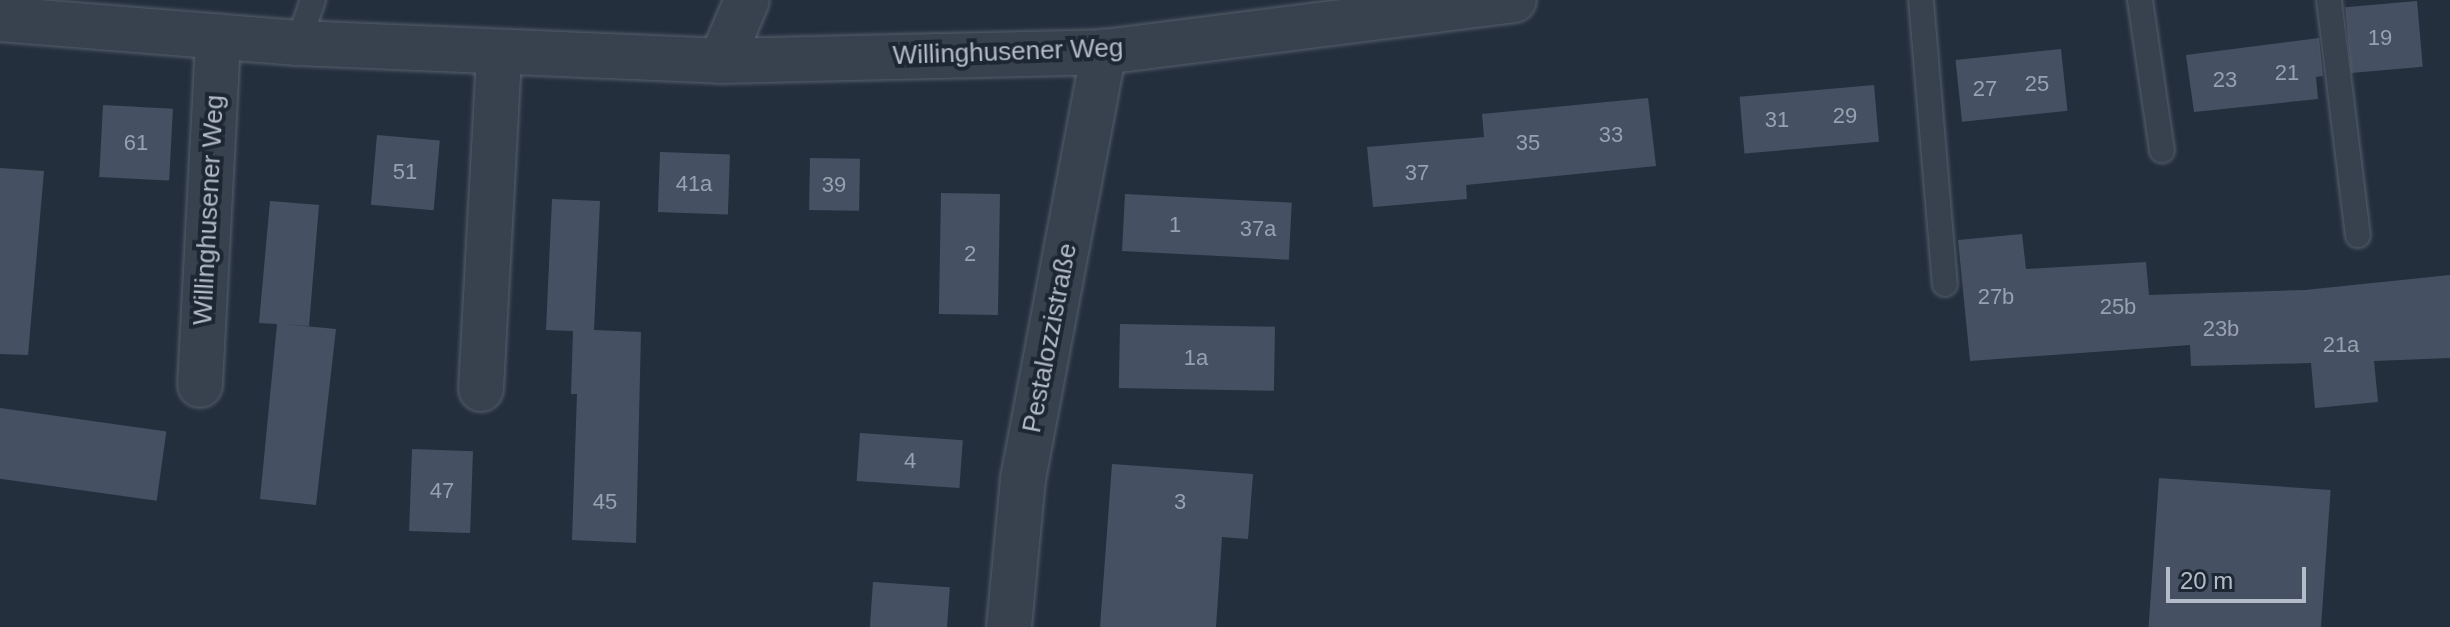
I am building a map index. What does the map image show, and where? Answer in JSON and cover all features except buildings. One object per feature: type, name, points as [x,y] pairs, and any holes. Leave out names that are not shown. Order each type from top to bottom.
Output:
[{"type":"street","points":[[721,61],[747,0]]},
{"type":"street","name":"Willinghusener Weg","points":[[0,19],[298,43],[721,61],[1104,52],[1514,0]]},
{"type":"street","name":"Willinghusener Weg","points":[[200,385],[218,36]]},
{"type":"street","name":"Pestalozzistraße","points":[[1009,627],[1023,479],[1104,52]]},
{"type":"street","points":[[481,389],[499,53]]},
{"type":"lane","points":[[298,43],[313,0]]},
{"type":"lane","points":[[1921,0],[1945,284]]},
{"type":"lane","points":[[2140,0],[2162,150]]},
{"type":"lane","points":[[2329,0],[2358,235]]}]
